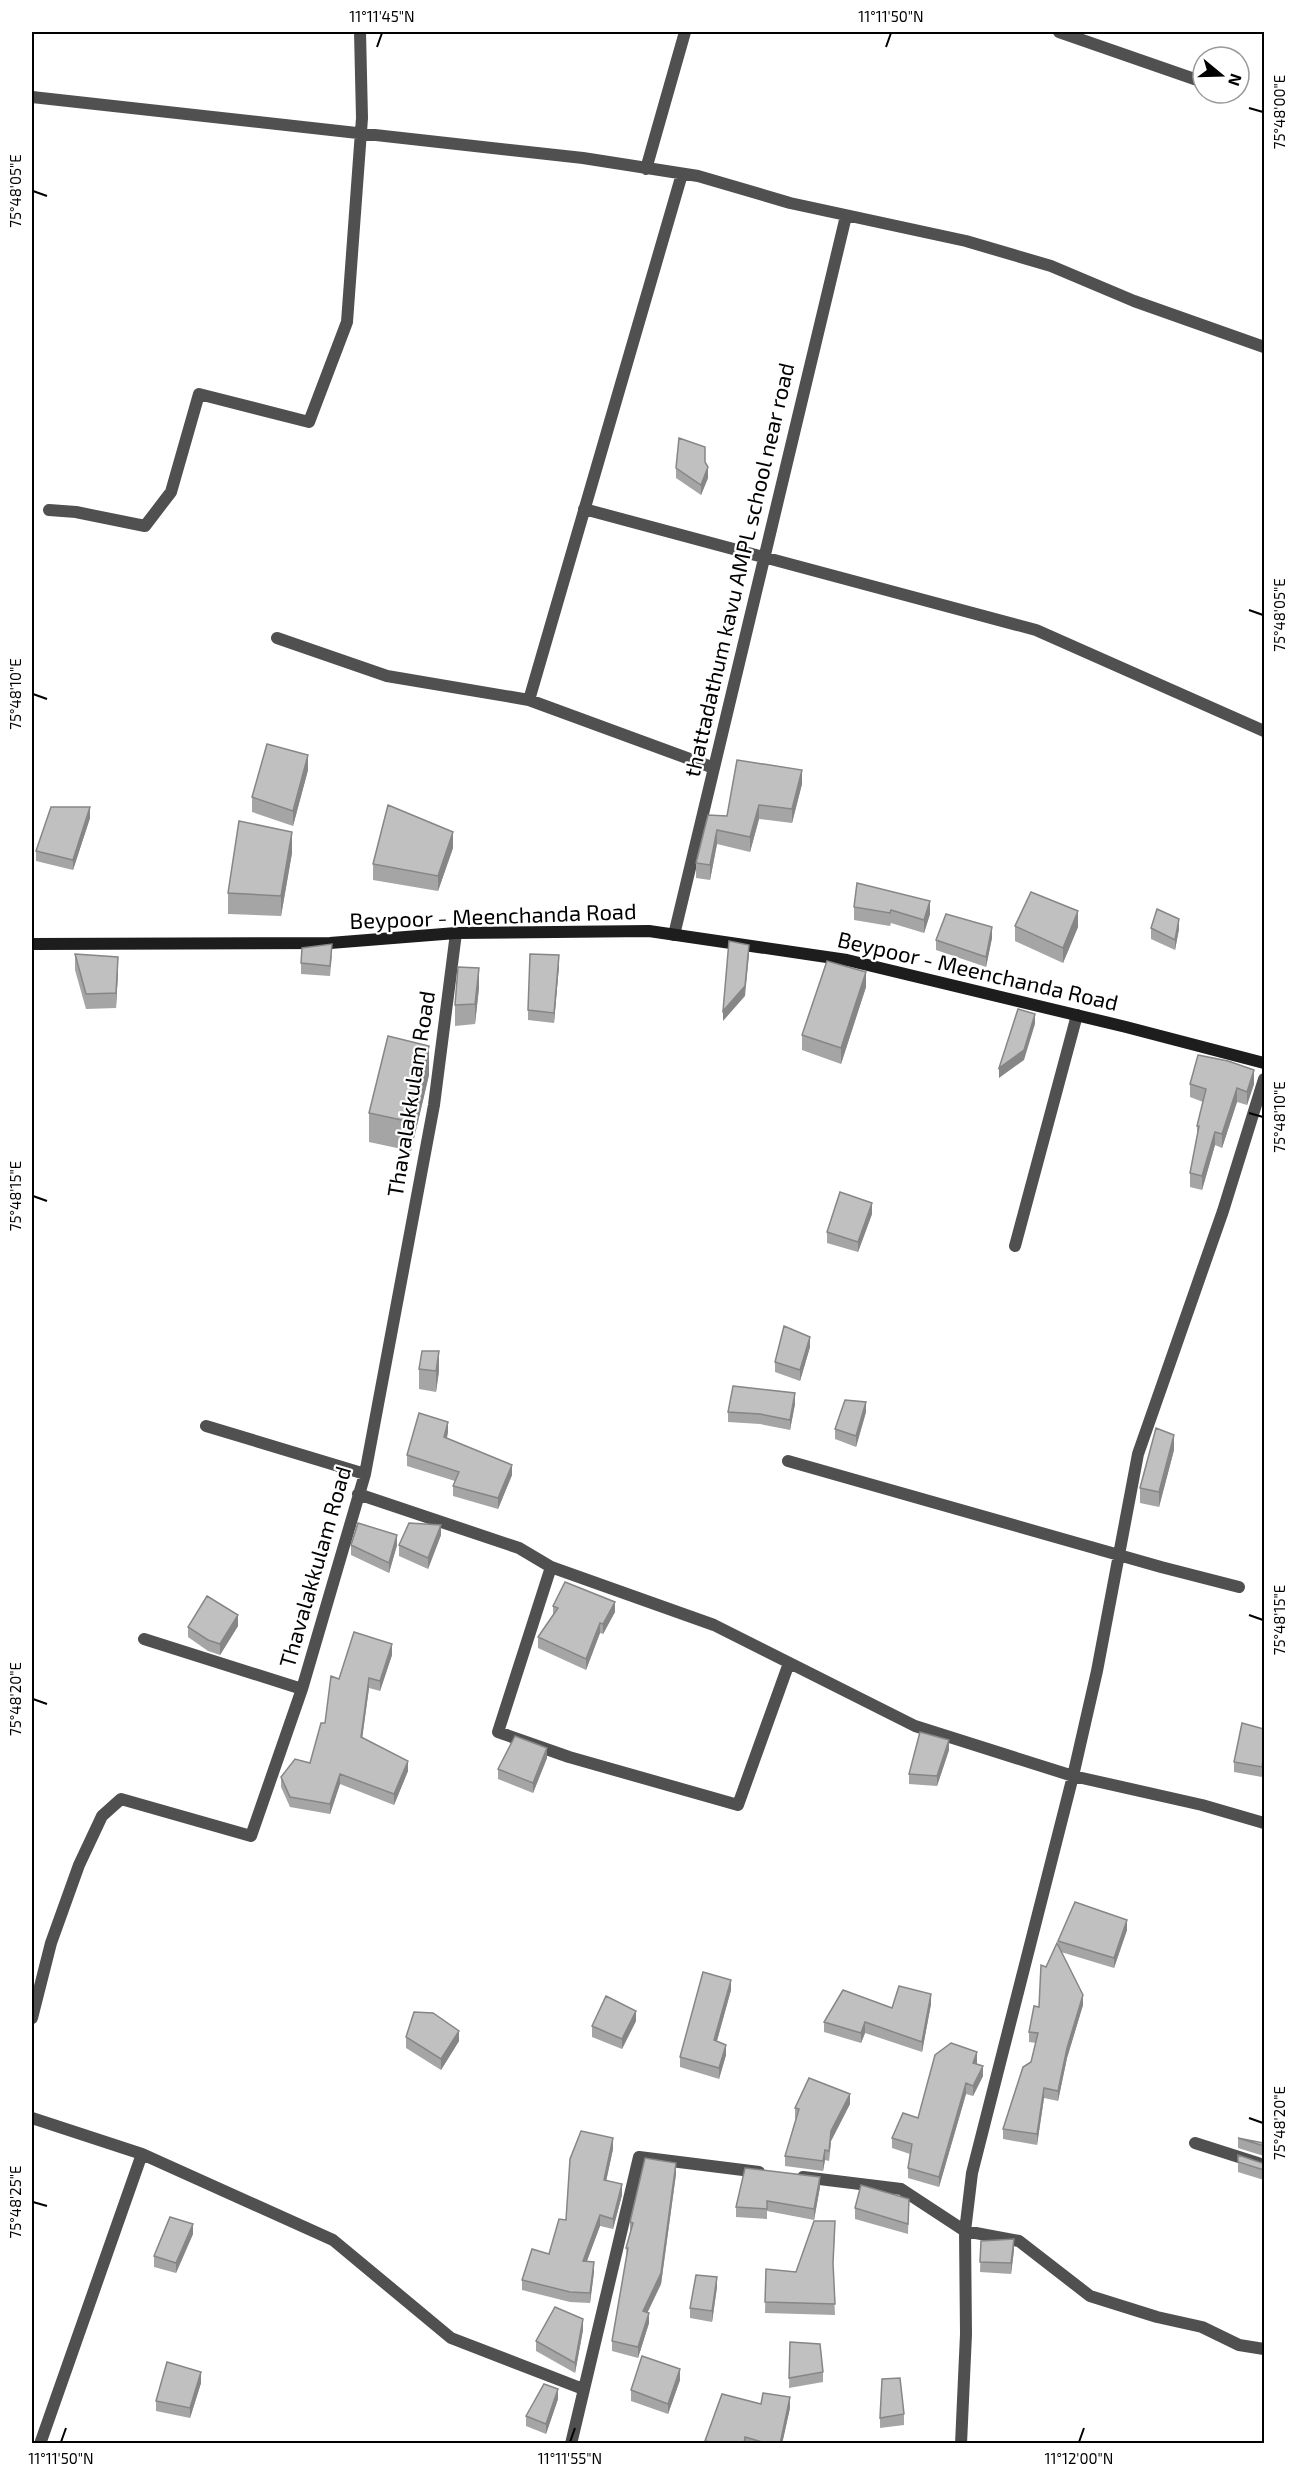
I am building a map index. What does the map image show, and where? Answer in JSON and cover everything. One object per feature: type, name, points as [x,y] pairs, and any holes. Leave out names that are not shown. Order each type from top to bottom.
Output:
[{"type":"main road","name":"Beypoor - Meenchanda Road","points":[[32,944],[330,943],[456,933],[649,931],[847,960],[1264,1063]]},
{"type":"street","points":[[49,510],[75,512],[145,526],[171,492],[199,394],[309,422],[347,322],[361,134],[360,32]]},
{"type":"street","points":[[646,169],[685,32]]},
{"type":"street","points":[[1059,32],[1191,78]]},
{"type":"street","points":[[32,97],[584,158],[681,174],[846,216],[966,242],[1051,266],[1134,301],[1264,347]]},
{"type":"street","points":[[529,700],[681,174]]},
{"type":"street","name":"thattadathum kavu AMPL school near road","points":[[674,935],[846,216]]},
{"type":"street","points":[[584,509],[1036,630],[1264,731]]},
{"type":"street","points":[[277,638],[387,676],[529,700],[714,768]]},
{"type":"street","name":"Thavalakkulam Road","points":[[32,2018],[51,1943],[79,1865],[102,1816],[121,1799],[251,1836],[302,1689],[365,1474],[434,1105],[456,933]]},
{"type":"street","points":[[1015,1246],[1077,1015]]},
{"type":"street","points":[[961,2444],[966,2334],[965,2231],[972,2173],[1073,1776],[1097,1671],[1138,1454],[1223,1211],[1264,1079]]},
{"type":"street","points":[[206,1426],[365,1474]]},
{"type":"street","points":[[788,1461],[1239,1587]]},
{"type":"street","points":[[358,1494],[519,1548],[551,1567],[714,1625],[915,1726],[1073,1776],[1202,1805],[1264,1823]]},
{"type":"street","points":[[551,1567],[498,1732],[569,1757],[738,1805],[789,1663]]},
{"type":"street","points":[[144,1639],[302,1689]]},
{"type":"street","points":[[32,2118],[142,2154],[333,2240],[451,2338],[583,2389]]},
{"type":"street","points":[[1195,2143],[1264,2165]]},
{"type":"street","points":[[40,2444],[142,2154]]},
{"type":"street","points":[[571,2444],[639,2157],[902,2189],[965,2231],[1019,2241],[1090,2296],[1157,2317],[1203,2327],[1239,2344],[1264,2349]]},
{"type":"building","points":[[679,438],[705,447],[705,462],[708,467],[701,485],[676,468]]},
{"type":"building","points":[[267,744],[308,755],[293,811],[252,797]]},
{"type":"building","points":[[737,760],[802,770],[792,809],[759,805],[750,837],[717,830],[710,865],[696,863],[708,815],[727,816]]},
{"type":"building","points":[[388,805],[453,832],[438,876],[373,864]]},
{"type":"building","points":[[51,807],[90,807],[73,860],[36,851]]},
{"type":"building","points":[[239,821],[292,832],[281,896],[228,893]]},
{"type":"building","points":[[857,883],[930,901],[924,920],[891,910],[890,913],[854,907]]},
{"type":"building","points":[[1031,892],[1078,911],[1063,948],[1015,926]]},
{"type":"building","points":[[1157,909],[1179,919],[1175,940],[1151,928]]},
{"type":"building","points":[[946,914],[992,927],[986,957],[936,940]]},
{"type":"building","points":[[729,941],[749,945],[745,986],[723,1011]]},
{"type":"building","points":[[332,944],[330,966],[301,963],[302,948]]},
{"type":"building","points":[[75,954],[118,957],[116,993],[86,994]]},
{"type":"building","points":[[530,954],[559,955],[554,1013],[528,1010]]},
{"type":"building","points":[[827,961],[866,972],[841,1048],[802,1035]]},
{"type":"building","points":[[458,967],[479,968],[475,1004],[455,1005]]},
{"type":"building","points":[[1018,1009],[1035,1014],[1024,1050],[999,1068]]},
{"type":"building","points":[[388,1036],[429,1046],[411,1122],[369,1113]]},
{"type":"building","points":[[1198,1055],[1228,1061],[1254,1070],[1247,1092],[1237,1088],[1222,1134],[1215,1132],[1202,1176],[1190,1173],[1199,1126],[1197,1126],[1206,1089],[1190,1084]]},
{"type":"building","points":[[840,1192],[872,1203],[858,1242],[827,1232]]},
{"type":"building","points":[[784,1326],[810,1337],[800,1370],[775,1362]]},
{"type":"building","points":[[422,1351],[439,1351],[436,1371],[419,1369]]},
{"type":"building","points":[[733,1386],[795,1393],[790,1420],[760,1414],[728,1412]]},
{"type":"building","points":[[845,1400],[866,1402],[856,1436],[835,1429]]},
{"type":"building","points":[[419,1413],[448,1422],[444,1437],[512,1465],[498,1498],[453,1486],[459,1472],[407,1455]]},
{"type":"building","points":[[1156,1428],[1174,1435],[1159,1492],[1140,1488]]},
{"type":"building","points":[[358,1523],[397,1535],[389,1563],[351,1545]]},
{"type":"building","points":[[409,1523],[441,1525],[428,1558],[399,1545]]},
{"type":"building","points":[[565,1582],[615,1602],[603,1624],[600,1623],[586,1659],[538,1637],[558,1608],[553,1606]]},
{"type":"building","points":[[207,1596],[238,1615],[220,1644],[208,1640],[188,1627]]},
{"type":"building","points":[[354,1632],[392,1644],[380,1681],[369,1678],[361,1737],[408,1761],[394,1794],[340,1774],[330,1804],[290,1797],[281,1777],[295,1759],[310,1763],[321,1723],[325,1723],[331,1676],[339,1679]]},
{"type":"building","points":[[1242,1723],[1264,1729],[1262,1767],[1234,1762]]},
{"type":"building","points":[[920,1732],[949,1740],[937,1776],[909,1774]]},
{"type":"building","points":[[515,1736],[547,1748],[533,1783],[498,1769]]},
{"type":"building","points":[[1075,1902],[1127,1920],[1114,1958],[1058,1941]]},
{"type":"building","points":[[1057,1943],[1083,1995],[1067,2048],[1058,2091],[1044,2088],[1037,2134],[1003,2129],[1023,2067],[1031,2062],[1038,2033],[1029,2032],[1034,2006],[1039,2007],[1041,1965],[1046,1967]]},
{"type":"building","points":[[703,1972],[731,1980],[714,2040],[726,2045],[719,2068],[680,2057]]},
{"type":"building","points":[[899,1986],[931,1994],[922,2042],[865,2022],[861,2033],[824,2022],[843,1990],[892,2008]]},
{"type":"building","points":[[606,1996],[636,2011],[622,2039],[592,2026]]},
{"type":"building","points":[[414,2012],[433,2013],[459,2031],[441,2059],[406,2037]]},
{"type":"building","points":[[951,2043],[977,2052],[973,2063],[983,2066],[973,2086],[966,2083],[939,2177],[908,2168],[912,2144],[892,2138],[903,2113],[918,2118],[935,2055]]},
{"type":"building","points":[[809,2078],[850,2094],[831,2131],[829,2151],[825,2150],[823,2161],[785,2156],[799,2109],[795,2108]]},
{"type":"building","points":[[581,2131],[613,2138],[604,2180],[622,2184],[613,2219],[600,2215],[583,2261],[594,2262],[590,2293],[570,2292],[522,2280],[532,2249],[549,2254],[559,2219],[566,2220],[570,2159]]},
{"type":"building","points":[[1238,2138],[1264,2143],[1264,2146]]},
{"type":"building","points":[[1238,2155],[1264,2162],[1264,2170],[1238,2162]]},
{"type":"building","points":[[645,2158],[676,2163],[661,2273],[643,2311],[649,2313],[638,2347],[612,2341],[628,2248],[626,2248],[633,2223],[630,2222]]},
{"type":"building","points":[[745,2168],[820,2177],[814,2209],[767,2201],[767,2209],[736,2207]]},
{"type":"building","points":[[861,2185],[909,2199],[908,2224],[855,2208]]},
{"type":"building","points":[[170,2217],[193,2224],[176,2263],[154,2256]]},
{"type":"building","points":[[814,2221],[835,2221],[833,2263],[835,2304],[765,2302],[766,2269],[796,2272]]},
{"type":"building","points":[[1014,2239],[1011,2263],[980,2262],[981,2241]]},
{"type":"building","points":[[696,2275],[717,2277],[712,2311],[690,2308]]},
{"type":"building","points":[[555,2307],[583,2319],[575,2363],[536,2341]]},
{"type":"building","points":[[790,2342],[820,2344],[823,2372],[789,2378]]},
{"type":"building","points":[[642,2356],[680,2369],[668,2404],[631,2390]]},
{"type":"building","points":[[167,2362],[201,2372],[190,2408],[156,2401]]},
{"type":"building","points":[[900,2378],[904,2414],[880,2418],[882,2379]]},
{"type":"building","points":[[544,2384],[558,2389],[546,2424],[526,2416]]},
{"type":"building","points":[[763,2393],[790,2397],[780,2444],[769,2444],[745,2437],[744,2444],[711,2444],[705,2441],[722,2394],[761,2404]]}]
